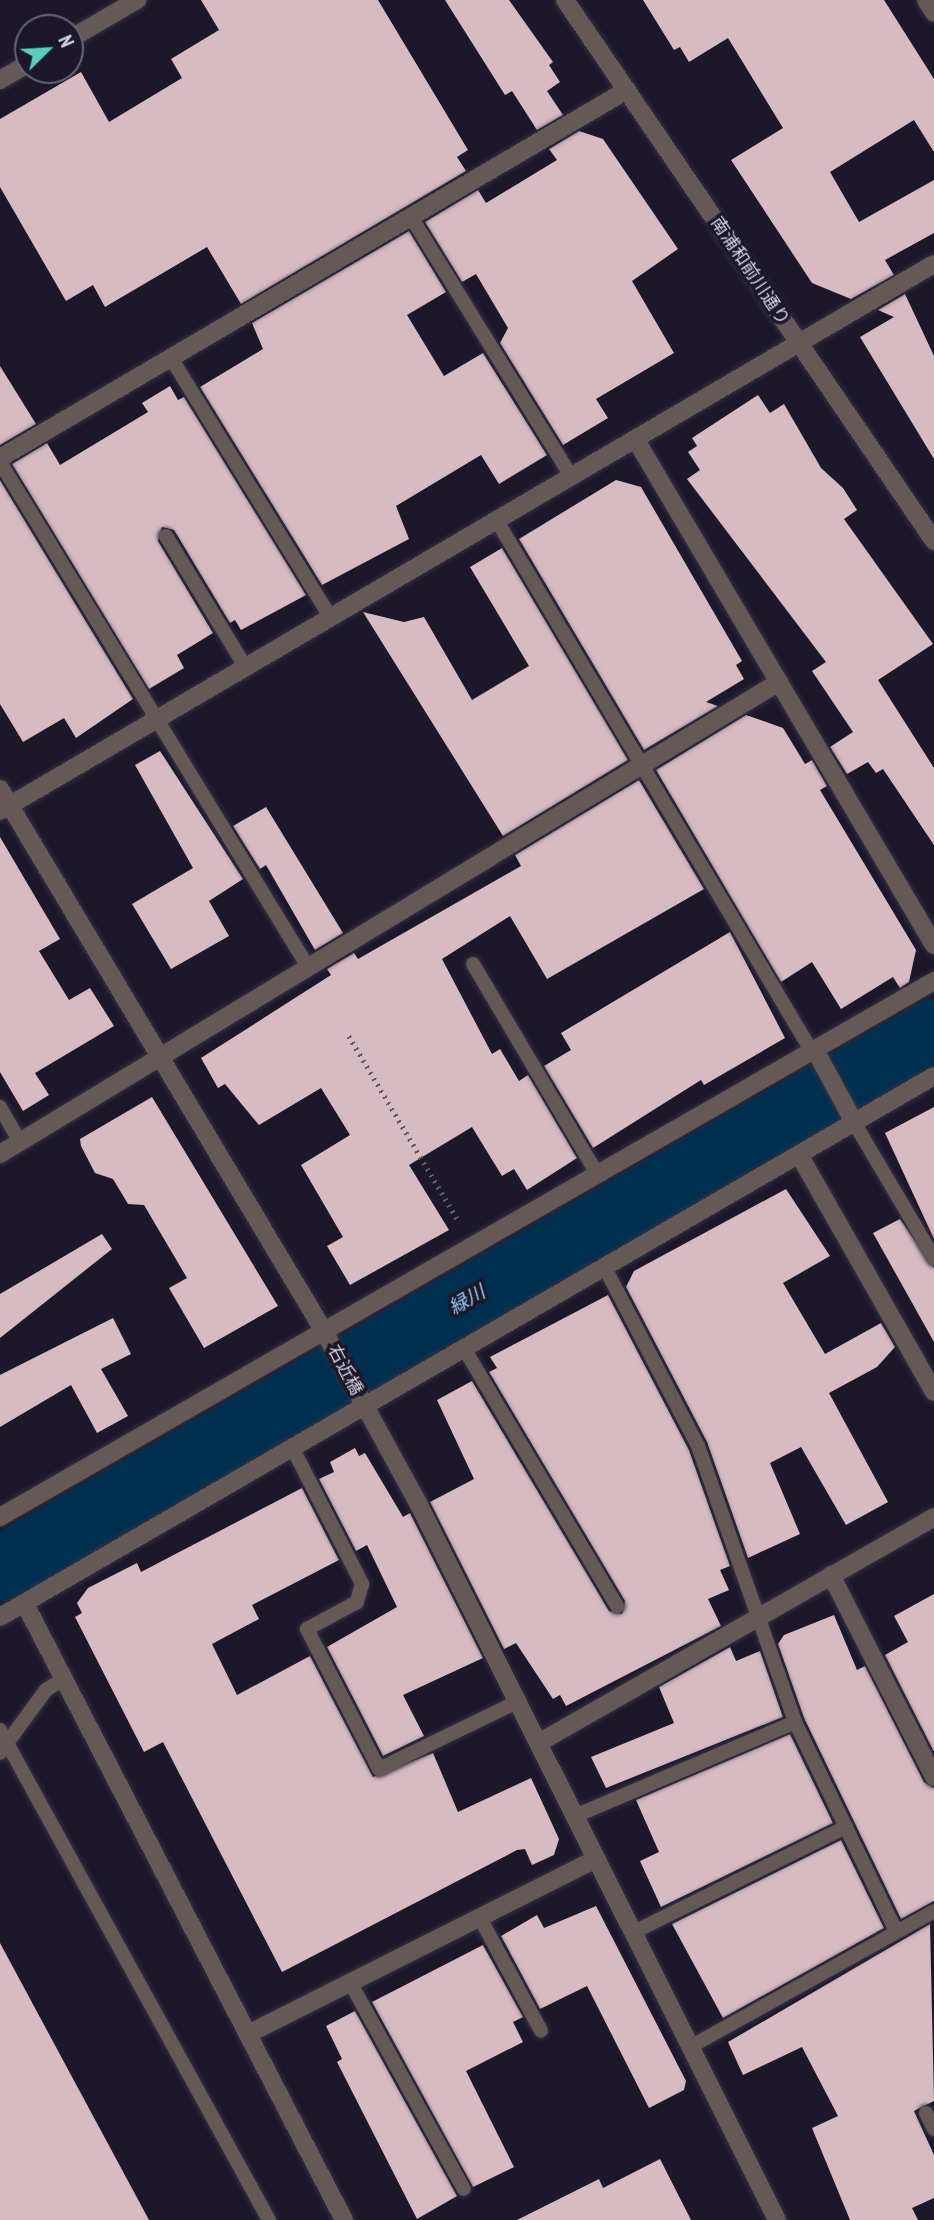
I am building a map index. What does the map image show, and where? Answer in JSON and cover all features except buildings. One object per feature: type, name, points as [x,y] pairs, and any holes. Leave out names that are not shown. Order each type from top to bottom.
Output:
[{"type":"street","points":[[84,31],[137,0]]},
{"type":"street","name":"南浦和前川通り","points":[[565,0],[934,541]]},
{"type":"street","points":[[926,0],[934,13]]},
{"type":"street","points":[[0,460],[627,90]]},
{"type":"street","points":[[5,809],[636,440],[801,347],[934,264]]},
{"type":"street","points":[[636,440],[934,945]]},
{"type":"street","points":[[0,1154],[779,682]]},
{"type":"street","name":"右近橋","points":[[0,789],[5,809],[162,1056],[364,1405],[540,1742],[632,1933],[777,2220]]},
{"type":"street","points":[[0,1517],[325,1335],[934,981]]},
{"type":"street","points":[[813,1051],[855,1124]]},
{"type":"street","points":[[0,1617],[293,1449],[364,1405],[466,1350],[800,1158],[934,1076]]},
{"type":"street","points":[[800,1158],[934,1392]]},
{"type":"street","points":[[540,1742],[934,1517]]},
{"type":"street","points":[[831,1575],[934,1777]]},
{"type":"street","points":[[25,1604],[344,2220]]},
{"type":"street","points":[[248,2034],[596,1859]]},
{"type":"lane","points":[[411,217],[572,478]]},
{"type":"lane","points":[[171,358],[331,618]]},
{"type":"lane","points":[[0,460],[160,719],[308,967]]},
{"type":"lane","points":[[497,522],[813,1051]]},
{"type":"lane","points":[[166,536],[246,668]]},
{"type":"lane","points":[[473,964],[598,1175]]},
{"type":"lane","points":[[0,1107],[20,1142]]},
{"type":"lane","points":[[855,1124],[934,1258]]},
{"type":"lane","points":[[606,1270],[698,1446],[760,1616],[795,1722],[896,1931]]},
{"type":"lane","points":[[466,1350],[617,1606]]},
{"type":"lane","points":[[293,1449],[362,1584],[357,1602],[307,1629],[379,1769],[519,1701]]},
{"type":"lane","points":[[64,1679],[46,1690],[2,1742],[269,2220]]},
{"type":"lane","points":[[575,1816],[795,1722]]},
{"type":"lane","points":[[632,1933],[846,1827]]},
{"type":"lane","points":[[690,2047],[934,1911]]},
{"type":"lane","points":[[480,1918],[541,2031]]},
{"type":"lane","points":[[350,1982],[464,2189]]},
{"type":"lane","points":[[926,2113],[934,2129]]},
{"type":"path","points":[[349,1036],[474,1247]]},
{"type":"waterway","name":"緑川","points":[[0,1568],[934,1031]]}]
